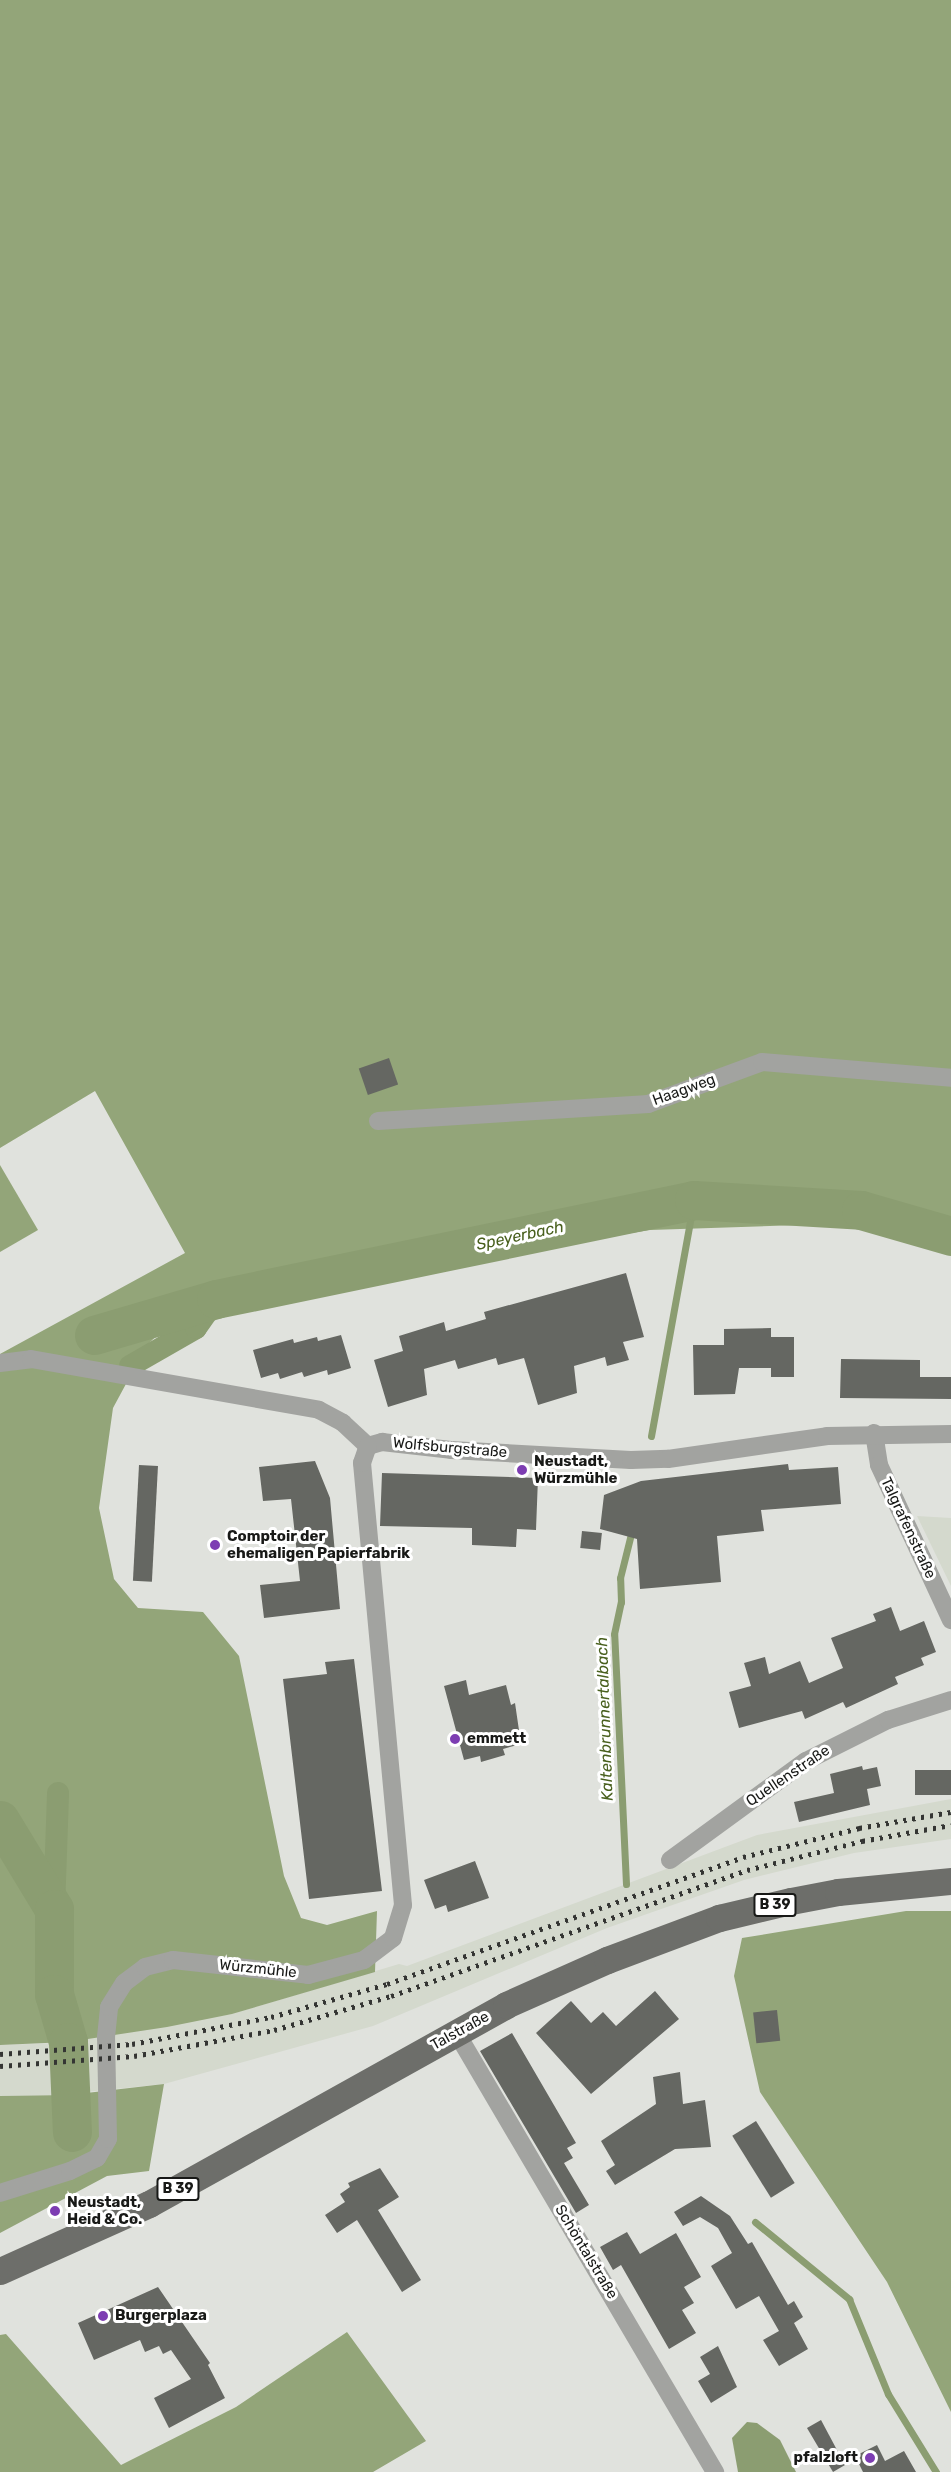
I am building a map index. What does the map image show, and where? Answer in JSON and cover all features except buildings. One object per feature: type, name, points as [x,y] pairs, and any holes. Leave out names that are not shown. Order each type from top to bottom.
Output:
[{"type":"main road","name":"Talstraße","points":[[0,2271],[149,2204],[456,2032],[549,1985],[719,1918],[838,1892],[951,1881]]},
{"type":"street","name":"Haagweg","points":[[378,1121],[648,1104],[762,1062],[951,1078]]},
{"type":"street","points":[[0,1363],[31,1359],[319,1410],[343,1423],[368,1446]]},
{"type":"street","name":"Wolfsburgstraße","points":[[368,1446],[382,1442],[451,1450],[631,1460],[668,1459],[763,1443],[874,1433],[951,1434]]},
{"type":"street","name":"Talgrafenstraße","points":[[874,1433],[879,1465],[951,1620]]},
{"type":"street","name":"Würzmühle","points":[[0,2193],[70,2172],[97,2158],[108,2139],[109,2007],[124,1983],[145,1968],[173,1960],[309,1975],[364,1960],[393,1938],[403,1905],[362,1462],[368,1446]]},
{"type":"street","name":"Quellenstraße","points":[[670,1860],[806,1761],[888,1720],[951,1700]]},
{"type":"street","name":"Schöntalstraße","points":[[456,2032],[715,2472]]},
{"type":"shaded area","points":[[0,0],[951,0],[951,1220],[650,1230],[190,1304],[147,1345],[113,1408],[99,1508],[114,1579],[138,1608],[203,1612],[239,1656],[284,1876],[301,1918],[327,1925],[377,1911],[375,1972],[232,2014],[167,2027],[68,2042],[0,2045],[0,1354],[185,1253],[95,1091],[0,1148]]},
{"type":"shaded area","points":[[0,1165],[38,1230],[0,1252]]},
{"type":"shaded area","points":[[917,1516],[951,1518],[951,1586]]},
{"type":"shaded area","points":[[951,1799],[951,1839],[854,1853],[744,1880],[607,1928],[373,2026],[164,2084],[57,2095],[0,2096],[0,2045],[55,2043],[232,2014],[399,1964],[407,1966],[757,1835]]},
{"type":"shaded area","points":[[906,1911],[951,1911],[951,2412],[887,2282],[760,2092],[734,1976],[742,1938]]},
{"type":"shaded area","points":[[164,2084],[149,2171],[107,2176],[0,2233],[0,2096],[69,2095]]},
{"type":"shaded area","points":[[347,2332],[426,2441],[373,2472],[0,2472],[0,2335],[6,2334],[121,2465],[236,2407]]},
{"type":"shaded area","points":[[747,2422],[757,2423],[780,2440],[796,2472],[738,2472],[732,2438]]},
{"type":"waterway","name":"Kaltenbrunnertalbach","points":[[651,1436],[694,1200]]},
{"type":"waterway","name":"Speyerbach","points":[[94,1335],[216,1299],[694,1200],[861,1210],[951,1236]]},
{"type":"waterway","points":[[130,1366],[196,1328],[216,1299]]},
{"type":"waterway","name":"Kaltenbrunnertalbach","points":[[626,1884],[614,1634],[621,1602],[620,1578],[632,1530]]},
{"type":"waterway","points":[[54,1909],[58,1793]]},
{"type":"waterway","name":"Speyerbach","points":[[0,1820],[54,1909],[54,1994],[68,2042],[72,2132]]},
{"type":"waterway","name":"Kaltenbrunnertalbach","points":[[755,2222],[849,2299],[888,2394],[936,2472]]},
{"type":"railway","points":[[0,2054],[132,2044],[271,2017],[387,1984],[743,1857],[859,1828],[951,1812]]},
{"type":"railway","points":[[0,2066],[134,2056],[274,2030],[391,1996],[747,1870],[862,1841],[951,1825]]},
{"type":"place","name":"Neustadt, Würzmühle","points":[[522,1470]]},
{"type":"place","name":"Comptoir der ehemaligen Papierfabrik","points":[[215,1545]]},
{"type":"place","name":"emmett","points":[[455,1739]]},
{"type":"place","name":"Neustadt, Heid & Co.","points":[[55,2211]]},
{"type":"place","name":"Burgerplaza","points":[[103,2316]]},
{"type":"place","name":"pfalzloft","points":[[870,2458]]}]
